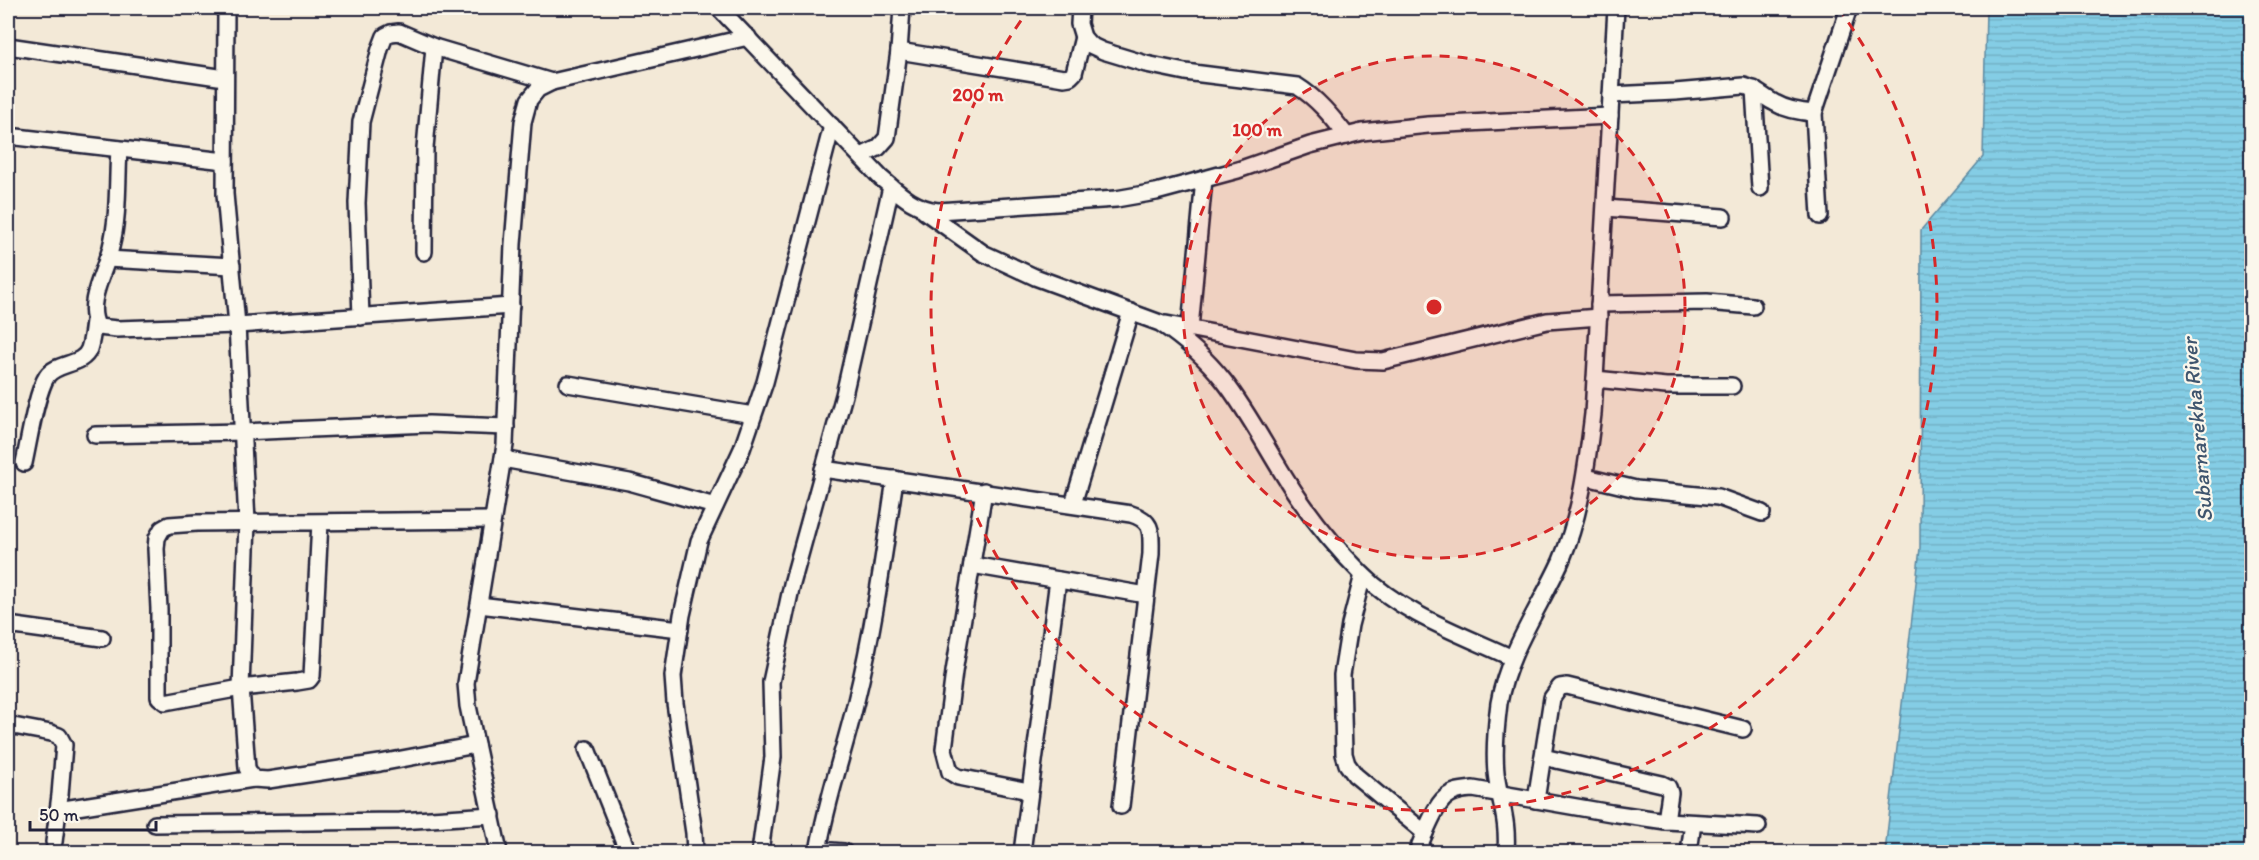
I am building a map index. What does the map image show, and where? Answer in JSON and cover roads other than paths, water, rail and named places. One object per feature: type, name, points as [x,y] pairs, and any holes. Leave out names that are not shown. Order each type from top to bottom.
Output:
[{"type":"street","points":[[226,8],[225,194],[237,326],[247,522],[242,688],[247,768],[253,779]]},
{"type":"street","points":[[719,8],[906,201],[922,209],[983,253],[1035,277],[1160,323],[1356,360],[1383,361],[1547,321],[1599,311],[1707,302],[1753,306]]},
{"type":"street","points":[[861,156],[878,148],[887,138],[899,51],[902,8]]},
{"type":"street","points":[[899,51],[1064,78],[1070,77],[1074,73],[1083,37],[1080,8]]},
{"type":"street","points":[[1506,852],[1506,823],[1497,780],[1495,744],[1500,702],[1512,658],[1562,559],[1573,529],[1586,477],[1606,208],[1616,8]]},
{"type":"street","points":[[1820,216],[1814,113],[1849,8]]},
{"type":"street","points":[[361,317],[357,203],[361,122],[380,49],[386,36],[399,32],[434,47],[552,82]]},
{"type":"street","points":[[498,852],[466,683],[503,459],[513,244],[523,122],[529,100],[538,89],[552,82],[748,37]]},
{"type":"street","points":[[1083,37],[1090,45],[1103,51],[1146,64],[1215,77],[1297,86],[1309,93],[1326,109],[1347,136]]},
{"type":"street","points":[[8,46],[225,78]]},
{"type":"street","points":[[424,252],[425,148],[434,47]]},
{"type":"street","points":[[1611,95],[1734,86],[1754,89],[1788,109],[1814,113]]},
{"type":"street","points":[[1754,89],[1760,188]]},
{"type":"street","points":[[922,209],[938,212],[1116,199],[1156,192],[1310,145],[1362,132],[1428,125],[1610,116]]},
{"type":"street","points":[[695,852],[674,685],[680,629],[699,541],[741,449],[765,382],[832,126]]},
{"type":"street","points":[[8,136],[225,161]]},
{"type":"street","points":[[24,463],[48,374],[86,355],[90,348],[95,297],[114,231],[119,149]]},
{"type":"street","points":[[1190,328],[1204,179]]},
{"type":"street","points":[[760,852],[773,757],[771,682],[792,584],[844,395],[891,187]]},
{"type":"street","points":[[1606,208],[1722,218]]},
{"type":"street","points":[[107,259],[232,266]]},
{"type":"street","points":[[94,321],[98,327],[117,329],[237,326],[511,306]]},
{"type":"street","points":[[1073,504],[1131,312]]},
{"type":"street","points":[[1160,323],[1199,352],[1225,381],[1300,500],[1325,533],[1363,575],[1389,597],[1423,616],[1512,658]]},
{"type":"street","points":[[1594,379],[1666,386],[1732,386]]},
{"type":"street","points":[[568,384],[753,415]]},
{"type":"street","points":[[95,435],[243,432],[429,423],[506,427]]},
{"type":"street","points":[[503,459],[629,482],[715,506]]},
{"type":"street","points":[[824,469],[1073,504],[1131,514],[1142,517],[1148,523],[1151,533],[1151,555],[1121,806]]},
{"type":"street","points":[[1586,477],[1636,489],[1718,497],[1762,513]]},
{"type":"street","points":[[844,852],[818,851],[873,628],[895,479]]},
{"type":"street","points":[[984,491],[945,738],[946,763],[950,772],[958,777],[1029,791]]},
{"type":"street","points":[[320,522],[312,676],[309,680],[242,688],[165,702],[159,697],[156,549],[157,538],[162,529],[169,525],[247,522],[492,520]]},
{"type":"street","points":[[972,565],[1146,595]]},
{"type":"street","points":[[1363,575],[1350,625],[1342,675],[1344,754],[1347,764],[1355,775],[1425,833]]},
{"type":"street","points":[[1022,852],[1058,580]]},
{"type":"street","points":[[479,604],[680,629]]},
{"type":"street","points":[[8,624],[102,638]]},
{"type":"street","points":[[1536,800],[1552,698],[1560,687],[1567,686],[1743,729]]},
{"type":"street","points":[[8,725],[59,736],[64,745],[54,842]]},
{"type":"street","points":[[58,810],[253,779],[268,780],[369,765],[476,745]]},
{"type":"street","points":[[587,749],[628,852]]},
{"type":"street","points":[[1543,757],[1668,787],[1670,793],[1666,821]]},
{"type":"street","points":[[1417,852],[1445,797],[1459,790],[1473,789],[1666,821],[1758,826]]},
{"type":"street","points":[[155,824],[400,821],[492,815]]},
{"type":"street","points":[[1689,852],[1693,824]]},
{"type":"water","name":"Subarnarekha River","points":[[1986,8],[2251,8],[2251,852],[1885,852],[1920,548],[1921,230],[1983,157]]}]
